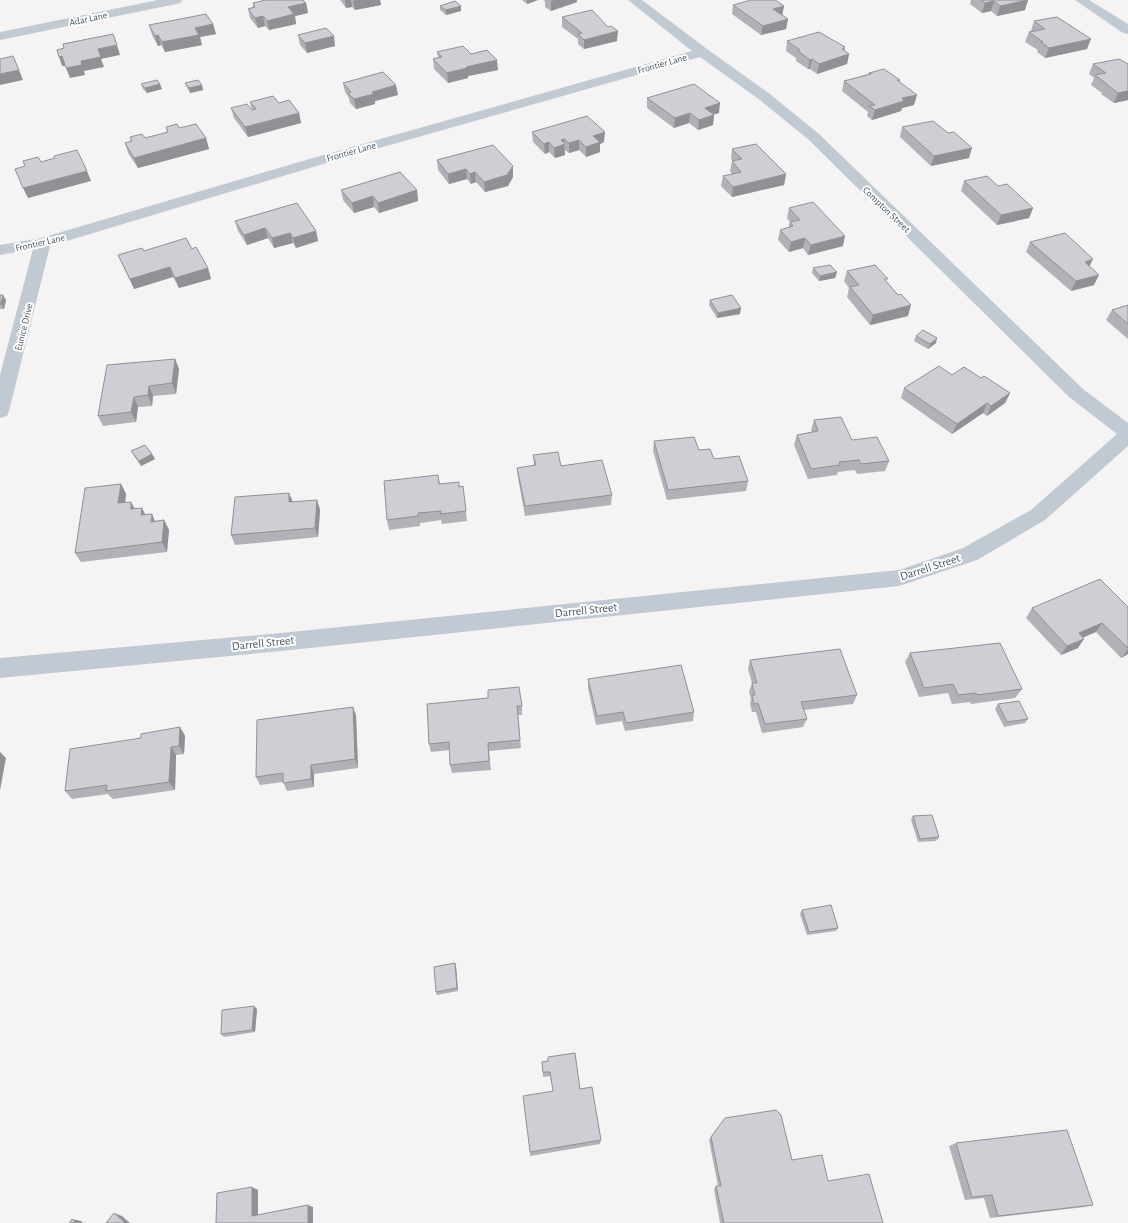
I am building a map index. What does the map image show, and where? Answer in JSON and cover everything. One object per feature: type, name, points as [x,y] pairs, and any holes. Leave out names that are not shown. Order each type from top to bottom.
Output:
[{"type":"street","name":"Adar Lane","points":[[0,36],[176,0]]},
{"type":"street","name":"Compton Street","points":[[634,0],[702,52],[765,97],[814,137],[1076,393],[1128,434]]},
{"type":"street","points":[[1081,0],[1128,30]]},
{"type":"street","name":"Frontier Lane","points":[[0,250],[43,243],[318,161],[702,52]]},
{"type":"street","name":"Eunice Drive","points":[[0,411],[16,354],[43,243]]},
{"type":"street","name":"Darrell Street","points":[[0,668],[273,642],[899,578],[970,554],[1038,515],[1128,434]]},
{"type":"building","points":[[266,0],[303,0],[306,3],[288,7],[294,14],[267,21],[263,16],[255,18],[248,9],[255,7],[253,3]]},
{"type":"building","points":[[751,0],[775,0],[784,6],[773,9],[788,19],[763,26],[733,5]]},
{"type":"building","points":[[981,0],[1028,0],[1000,6],[994,1],[985,3]]},
{"type":"building","points":[[455,1],[461,6],[446,10],[440,6]]},
{"type":"building","points":[[592,10],[608,27],[611,26],[618,31],[584,40],[578,34],[582,33],[562,17]]},
{"type":"building","points":[[206,14],[213,24],[195,28],[199,35],[162,42],[158,35],[155,36],[149,25]]},
{"type":"building","points":[[1057,17],[1091,39],[1049,48],[1029,32],[1045,29],[1034,21]]},
{"type":"building","points":[[326,28],[334,36],[305,43],[298,35]]},
{"type":"building","points":[[819,32],[845,47],[842,49],[849,54],[819,64],[812,59],[810,60],[798,51],[800,50],[787,41]]},
{"type":"building","points":[[113,34],[117,45],[98,49],[101,57],[81,61],[82,65],[66,68],[62,56],[59,57],[57,50],[64,48],[63,44]]},
{"type":"building","points":[[463,46],[471,54],[487,50],[497,60],[447,73],[433,59],[442,57],[437,52]]},
{"type":"building","points":[[13,56],[19,70],[0,74],[0,59]]},
{"type":"building","points":[[1119,59],[1128,64],[1128,91],[1118,93],[1095,75],[1106,73],[1093,64]]},
{"type":"building","points":[[884,69],[900,80],[897,80],[917,95],[902,98],[904,101],[875,110],[869,106],[875,105],[844,81]]},
{"type":"building","points":[[383,72],[396,85],[372,92],[374,94],[354,99],[348,93],[351,92],[343,83]]},
{"type":"building","points":[[157,80],[160,84],[145,88],[141,84]]},
{"type":"building","points":[[198,80],[202,85],[189,88],[185,83]]},
{"type":"building","points":[[694,84],[720,103],[705,108],[714,115],[699,120],[690,113],[675,118],[647,98]]},
{"type":"building","points":[[273,96],[279,103],[289,100],[299,113],[245,127],[231,108],[247,104],[252,110],[256,109],[250,102]]},
{"type":"building","points":[[587,116],[605,132],[593,136],[600,142],[586,147],[579,140],[569,143],[564,139],[561,140],[565,144],[554,148],[549,142],[544,144],[532,132]]},
{"type":"building","points":[[933,121],[948,133],[954,132],[972,148],[934,156],[902,127]]},
{"type":"building","points":[[177,124],[179,128],[196,124],[206,138],[134,158],[125,143],[132,141],[130,137],[142,134],[145,138],[168,132],[166,127]]},
{"type":"building","points":[[756,144],[786,174],[733,187],[723,176],[741,172],[732,161],[742,159],[732,149]]},
{"type":"building","points":[[493,145],[513,166],[507,175],[484,182],[475,172],[470,174],[466,169],[448,174],[437,160]]},
{"type":"building","points":[[77,150],[87,171],[23,188],[15,169],[25,166],[23,161],[38,157],[41,162],[55,158],[54,156]]},
{"type":"building","points":[[400,172],[417,190],[378,203],[373,196],[352,203],[341,190]]},
{"type":"building","points":[[987,176],[998,186],[1007,184],[1033,208],[1001,215],[964,181]]},
{"type":"building","points":[[813,202],[845,236],[811,245],[805,238],[791,242],[780,230],[793,226],[790,222],[800,220],[789,208]]},
{"type":"building","points":[[297,203],[316,231],[293,238],[290,233],[272,238],[265,228],[244,235],[235,221]]},
{"type":"building","points":[[1065,233],[1093,259],[1085,262],[1099,275],[1076,281],[1030,242]]},
{"type":"building","points":[[186,238],[192,249],[196,247],[208,268],[175,278],[170,267],[130,279],[118,255],[142,248],[144,251]]},
{"type":"building","points":[[830,265],[837,272],[820,276],[813,268]]},
{"type":"building","points":[[875,265],[888,279],[884,279],[898,295],[901,294],[911,305],[873,315],[850,287],[859,285],[847,271]]},
{"type":"building","points":[[0,295],[3,295],[1,304],[0,304]]},
{"type":"building","points":[[732,295],[741,308],[718,313],[710,300]]},
{"type":"building","points":[[1128,305],[1128,324],[1112,310]]},
{"type":"building","points":[[923,330],[937,338],[930,344],[916,336]]},
{"type":"building","points":[[175,359],[172,383],[149,386],[148,395],[134,397],[131,412],[98,416],[107,365]]},
{"type":"building","points":[[939,366],[952,375],[964,367],[981,378],[984,376],[1010,393],[991,406],[987,403],[957,424],[904,388]]},
{"type":"building","points":[[841,417],[852,440],[877,437],[889,461],[861,464],[859,460],[839,462],[840,465],[811,469],[797,435],[818,431],[814,420]]},
{"type":"building","points":[[694,437],[699,450],[710,449],[714,459],[739,456],[748,481],[668,490],[654,441]]},
{"type":"building","points":[[145,445],[152,454],[139,461],[131,451]]},
{"type":"building","points":[[558,452],[561,466],[602,460],[612,495],[525,506],[517,468],[536,465],[533,455]]},
{"type":"building","points":[[438,475],[439,484],[459,482],[459,487],[463,486],[466,511],[440,514],[441,511],[418,513],[418,516],[387,520],[384,481]]},
{"type":"building","points":[[121,484],[118,503],[131,502],[131,509],[142,508],[141,515],[152,514],[151,522],[164,520],[162,542],[75,553],[85,488]]},
{"type":"building","points":[[289,493],[289,502],[317,500],[315,528],[231,535],[235,497]]},
{"type":"building","points":[[1100,579],[1128,607],[1128,648],[1102,623],[1079,633],[1084,639],[1067,646],[1032,608]]},
{"type":"building","points":[[1000,643],[1022,689],[977,695],[976,693],[958,695],[953,684],[924,688],[910,653]]},
{"type":"building","points":[[840,649],[857,695],[801,702],[807,719],[765,724],[758,703],[754,704],[752,695],[755,695],[752,683],[757,683],[750,660]]},
{"type":"building","points":[[681,665],[694,712],[626,723],[623,712],[597,716],[588,679]]},
{"type":"building","points":[[519,687],[522,706],[517,706],[520,740],[488,743],[489,761],[450,765],[449,742],[429,744],[427,704],[488,698],[488,690]]},
{"type":"building","points":[[1019,701],[1028,719],[1007,722],[998,704]]},
{"type":"building","points":[[353,707],[355,759],[311,765],[311,779],[283,783],[283,773],[256,777],[257,720]]},
{"type":"building","points":[[180,727],[179,746],[171,747],[169,782],[106,791],[107,785],[65,791],[70,749],[141,738],[141,734]]},
{"type":"building","points":[[932,815],[939,837],[920,839],[913,816]]},
{"type":"building","points":[[831,905],[838,928],[809,932],[802,910]]},
{"type":"building","points":[[455,963],[457,988],[436,992],[434,967]]},
{"type":"building","points":[[254,1006],[252,1030],[221,1034],[222,1010]]},
{"type":"building","points":[[575,1053],[580,1089],[592,1087],[601,1140],[530,1152],[523,1096],[553,1091],[550,1072],[543,1072],[542,1062],[548,1061],[548,1057]]},
{"type":"building","points":[[776,1110],[781,1115],[792,1160],[822,1155],[828,1181],[869,1174],[883,1223],[724,1223],[716,1186],[721,1186],[711,1137],[725,1118]]},
{"type":"building","points":[[1067,1130],[1093,1205],[998,1216],[992,1195],[972,1197],[956,1143]]},
{"type":"building","points":[[252,1187],[252,1216],[308,1205],[308,1223],[216,1223],[217,1193]]},
{"type":"building","points":[[114,1213],[125,1223],[106,1223]]},
{"type":"building","points":[[72,1219],[76,1223],[69,1223]]}]
